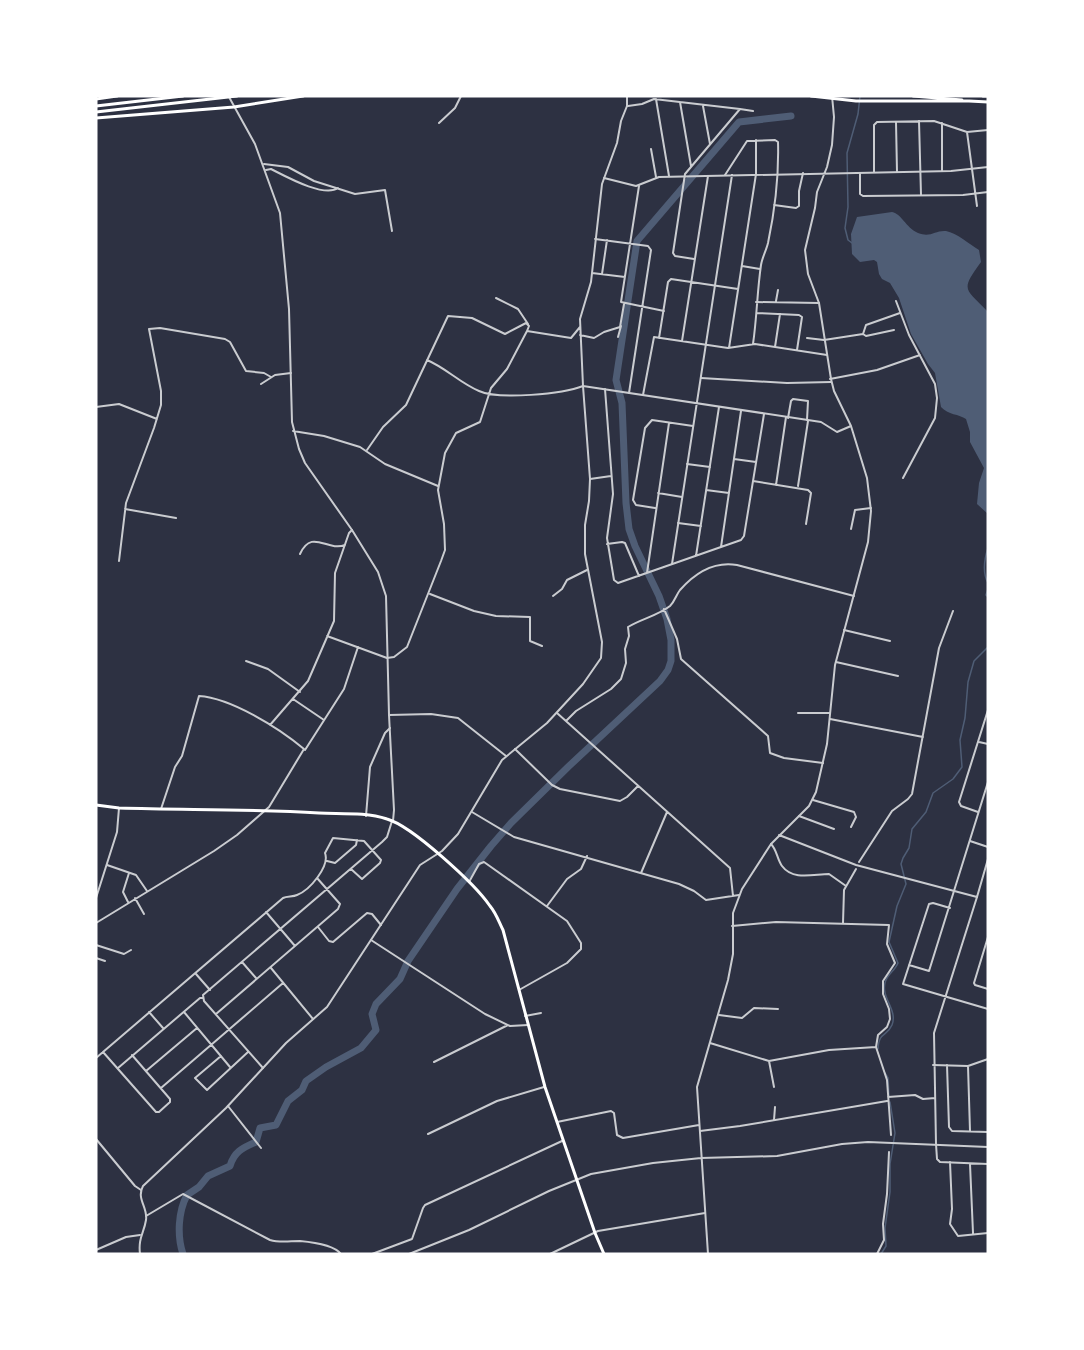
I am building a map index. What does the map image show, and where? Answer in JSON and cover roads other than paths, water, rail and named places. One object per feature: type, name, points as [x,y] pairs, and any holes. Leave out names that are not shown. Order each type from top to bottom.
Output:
[{"type":"main road","points":[[96,99],[117,96]]},
{"type":"main road","points":[[96,106],[183,96]]},
{"type":"main road","points":[[96,112],[237,96]]},
{"type":"main road","points":[[96,118],[234,107],[303,96]]},
{"type":"main road","points":[[811,96],[968,101]]},
{"type":"main road","points":[[913,96],[988,102]]},
{"type":"main road","points":[[983,96],[988,96]]},
{"type":"main road","points":[[96,805],[119,808],[266,810],[366,816],[393,821],[407,828],[438,854],[490,905],[505,936],[545,1087],[604,1254]]},
{"type":"street","points":[[117,1068],[184,1011],[203,998],[372,851],[385,839],[393,821],[384,585],[352,530],[305,463],[294,431],[289,309],[280,213],[264,164],[229,96]]},
{"type":"street","points":[[439,123],[455,108],[461,96]]},
{"type":"street","points":[[140,1254],[140,1235],[146,1216],[141,1190],[228,1106],[286,1043],[336,996],[420,865],[438,854],[458,834],[506,756],[538,732],[557,713],[590,675],[602,655],[602,642],[585,554],[585,525],[590,501],[590,479],[580,327],[592,273],[604,178],[617,143],[620,124],[627,106],[627,96]]},
{"type":"street","points":[[708,1254],[697,1087],[731,966],[733,913],[739,895],[771,844],[813,800],[823,763],[836,662],[868,542],[871,508],[867,478],[851,426],[831,380],[819,303],[808,274],[805,250],[817,192],[832,145],[832,98]]},
{"type":"street","points":[[627,106],[656,99],[753,111]]},
{"type":"street","points":[[656,99],[669,176]]},
{"type":"street","points":[[680,102],[691,166]]},
{"type":"street","points":[[703,105],[710,144]]},
{"type":"street","points":[[694,259],[675,256],[673,253],[684,176],[740,110]]},
{"type":"street","points":[[919,121],[921,195]]},
{"type":"street","points":[[874,172],[874,124],[877,122],[919,121],[942,123],[967,132],[988,130]]},
{"type":"street","points":[[896,122],[897,172]]},
{"type":"street","points":[[942,123],[942,171]]},
{"type":"street","points":[[967,132],[977,206]]},
{"type":"street","points":[[729,348],[756,174],[756,140]]},
{"type":"street","points":[[725,175],[747,141],[775,140],[778,142],[779,173],[768,243],[760,269],[753,344]]},
{"type":"street","points":[[651,149],[656,177]]},
{"type":"street","points":[[264,164],[288,167],[313,180],[360,195],[386,190],[392,231]]},
{"type":"street","points":[[604,178],[639,186],[656,177],[669,176],[942,171],[988,168]]},
{"type":"street","points":[[266,170],[271,169],[312,188],[333,191],[338,188]]},
{"type":"street","points":[[774,205],[796,208],[799,206],[799,191],[804,173]]},
{"type":"street","points":[[860,173],[860,194],[863,196],[988,192]]},
{"type":"street","points":[[672,564],[732,175]]},
{"type":"street","points":[[682,341],[708,176]]},
{"type":"street","points":[[618,337],[624,304],[621,302],[639,186]]},
{"type":"street","points":[[596,239],[648,246],[652,251],[629,393]]},
{"type":"street","points":[[603,274],[608,240]]},
{"type":"street","points":[[742,266],[760,269]]},
{"type":"street","points":[[592,273],[625,277]]},
{"type":"street","points":[[659,338],[668,281],[672,279],[738,289]]},
{"type":"street","points":[[776,301],[778,290]]},
{"type":"street","points":[[327,636],[387,658],[394,657],[407,647],[445,550],[444,524],[438,495],[443,459],[457,432],[480,422],[488,394],[509,366],[527,331],[528,324],[518,309],[496,298]]},
{"type":"street","points":[[896,301],[909,334],[935,384],[937,398],[936,414],[903,478]]},
{"type":"street","points":[[756,302],[819,303]]},
{"type":"street","points":[[624,304],[664,310]]},
{"type":"street","points":[[757,313],[802,317],[797,350]]},
{"type":"street","points":[[863,334],[866,325],[901,313]]},
{"type":"street","points":[[775,347],[780,314]]},
{"type":"street","points":[[366,450],[383,427],[406,405],[448,315],[474,319],[505,334],[522,323],[528,324]]},
{"type":"street","points":[[580,335],[594,338],[621,326]]},
{"type":"street","points":[[527,331],[571,338],[580,327]]},
{"type":"street","points":[[119,561],[125,509],[157,419],[161,397],[149,328],[226,340],[230,342],[246,371],[264,373],[271,377]]},
{"type":"street","points":[[807,338],[824,340],[863,334],[866,336],[894,330]]},
{"type":"street","points":[[643,395],[654,337],[729,348],[753,344],[827,355]]},
{"type":"street","points":[[701,378],[788,383],[831,380],[876,370],[920,355]]},
{"type":"street","points":[[426,360],[442,367],[473,388],[488,394],[556,393],[583,386],[825,424],[837,432],[851,426]]},
{"type":"street","points":[[261,384],[278,374],[291,374]]},
{"type":"street","points":[[604,389],[613,501],[607,544],[614,581],[618,584],[741,540],[745,535],[764,414]]},
{"type":"street","points":[[776,485],[791,401],[793,399],[808,401],[808,421],[798,488]]},
{"type":"street","points":[[96,407],[112,403],[119,404],[157,419]]},
{"type":"street","points":[[696,556],[718,407]]},
{"type":"street","points":[[721,547],[741,411]]},
{"type":"street","points":[[656,508],[636,505],[633,500],[645,428],[652,420],[693,426]]},
{"type":"street","points":[[647,573],[669,423]]},
{"type":"street","points":[[294,431],[324,436],[366,450],[385,464],[438,486]]},
{"type":"street","points":[[734,459],[756,462]]},
{"type":"street","points":[[687,464],[710,467]]},
{"type":"street","points":[[590,479],[611,476]]},
{"type":"street","points":[[753,481],[808,490],[811,493],[807,524]]},
{"type":"street","points":[[706,490],[729,493]]},
{"type":"street","points":[[658,493],[682,497]]},
{"type":"street","points":[[851,530],[855,510],[871,508]]},
{"type":"street","points":[[125,509],[176,518]]},
{"type":"street","points":[[678,523],[701,526]]},
{"type":"street","points":[[270,725],[300,692],[310,676],[334,621],[335,573],[352,530]]},
{"type":"street","points":[[300,554],[305,545],[310,542],[328,543],[339,547],[345,545]]},
{"type":"street","points":[[607,544],[626,543],[639,576]]},
{"type":"street","points":[[566,721],[576,711],[611,689],[621,679],[626,663],[628,627],[673,603],[680,590],[700,572],[712,566],[727,563],[854,596]]},
{"type":"street","points":[[553,596],[562,589],[567,580],[587,570]]},
{"type":"street","points":[[429,593],[474,611],[496,616],[530,617],[530,641],[542,646]]},
{"type":"street","points":[[664,609],[678,640],[681,658],[768,736],[770,753],[784,758],[823,763]]},
{"type":"street","points":[[859,862],[892,811],[910,796],[939,648],[952,611]]},
{"type":"street","points":[[844,630],[890,641]]},
{"type":"street","points":[[96,923],[220,847],[266,810],[344,688],[358,647]]},
{"type":"street","points":[[246,661],[268,669],[300,692]]},
{"type":"street","points":[[836,662],[898,676]]},
{"type":"street","points":[[161,809],[182,756],[199,696],[226,700],[270,725],[305,750]]},
{"type":"street","points":[[292,699],[324,720]]},
{"type":"street","points":[[978,812],[960,806],[959,802],[988,710]]},
{"type":"street","points":[[557,713],[730,868],[733,896]]},
{"type":"street","points":[[798,713],[830,713]]},
{"type":"street","points":[[389,715],[431,714],[458,718],[506,756]]},
{"type":"street","points":[[830,719],[923,737]]},
{"type":"street","points":[[983,724],[988,726]]},
{"type":"street","points":[[366,816],[370,767],[385,733],[390,728]]},
{"type":"street","points":[[979,742],[988,744]]},
{"type":"street","points":[[515,749],[550,783],[561,789],[620,801],[638,786]]},
{"type":"street","points":[[909,965],[929,971],[988,782]]},
{"type":"street","points":[[813,800],[855,812],[851,827]]},
{"type":"street","points":[[96,898],[117,831],[119,808]]},
{"type":"street","points":[[472,812],[513,836],[679,884],[708,900],[739,895]]},
{"type":"street","points":[[641,873],[667,812]]},
{"type":"street","points":[[799,816],[834,829]]},
{"type":"street","points":[[779,835],[856,865],[977,897]]},
{"type":"street","points":[[96,1058],[284,897],[299,894],[317,878],[327,861],[325,853],[333,838],[364,841],[381,860],[364,878],[360,879],[351,869]]},
{"type":"street","points":[[327,861],[335,863],[356,845],[357,840]]},
{"type":"street","points":[[970,841],[988,847]]},
{"type":"street","points":[[771,844],[783,867],[789,872],[802,876],[829,874],[846,886]]},
{"type":"street","points":[[547,906],[567,879],[580,871],[587,856]]},
{"type":"street","points":[[988,859],[934,1033],[933,1065],[937,1159],[940,1162],[988,1164]]},
{"type":"street","points":[[469,883],[479,864],[484,862],[568,922],[582,947],[567,963],[519,990]]},
{"type":"street","points":[[107,866],[137,876],[147,891]]},
{"type":"street","points":[[843,924],[846,886],[856,869]]},
{"type":"street","points":[[128,902],[123,892],[129,873]]},
{"type":"street","points":[[216,1014],[340,906],[317,878]]},
{"type":"street","points":[[135,898],[144,914]]},
{"type":"street","points":[[950,908],[929,904],[903,984],[988,1009]]},
{"type":"street","points":[[267,912],[295,946]]},
{"type":"street","points":[[318,927],[329,941],[333,942],[367,913],[372,914],[381,925]]},
{"type":"street","points":[[732,926],[777,922],[889,925],[887,944],[896,963],[885,976],[882,987],[891,1019],[887,1027],[878,1035],[876,1047],[887,1080],[891,1136]]},
{"type":"street","points":[[988,937],[974,983],[988,989]]},
{"type":"street","points":[[371,940],[478,1011],[508,1025],[518,1027],[528,1025]]},
{"type":"street","points":[[96,945],[124,954],[130,950]]},
{"type":"street","points":[[96,958],[105,961]]},
{"type":"street","points":[[242,962],[256,979]]},
{"type":"street","points":[[270,968],[313,1019]]},
{"type":"street","points":[[196,973],[210,990]]},
{"type":"street","points":[[160,1088],[283,983]]},
{"type":"street","points":[[203,998],[263,1068]]},
{"type":"street","points":[[719,1015],[742,1018],[757,1008],[778,1009]]},
{"type":"street","points":[[184,1011],[231,1067]]},
{"type":"street","points":[[150,1012],[164,1028]]},
{"type":"street","points":[[525,1016],[541,1013]]},
{"type":"street","points":[[434,1062],[508,1025]]},
{"type":"street","points":[[146,1071],[197,1028]]},
{"type":"street","points":[[710,1043],[769,1061],[829,1050],[876,1047]]},
{"type":"street","points":[[103,1052],[156,1112],[159,1112],[170,1102],[170,1099],[132,1055]]},
{"type":"street","points":[[221,1056],[196,1077],[195,1080],[208,1090],[248,1052]]},
{"type":"street","points":[[933,1065],[968,1066],[988,1059]]},
{"type":"street","points":[[769,1061],[774,1087]]},
{"type":"street","points":[[947,1065],[952,1131],[988,1132]]},
{"type":"street","points":[[968,1066],[970,1131]]},
{"type":"street","points":[[428,1134],[496,1101],[545,1087]]},
{"type":"street","points":[[700,1131],[915,1095],[923,1099],[935,1098]]},
{"type":"street","points":[[228,1106],[261,1148]]},
{"type":"street","points":[[774,1120],[775,1107]]},
{"type":"street","points":[[557,1122],[611,1111],[614,1113],[617,1135],[623,1138],[699,1125]]},
{"type":"street","points":[[96,1139],[135,1186],[141,1190]]},
{"type":"street","points":[[372,1254],[412,1239],[425,1204],[564,1140]]},
{"type":"street","points":[[409,1254],[469,1230],[591,1174],[653,1162],[777,1156],[842,1144],[868,1142],[988,1147]]},
{"type":"street","points":[[877,1254],[884,1240],[883,1224],[889,1152]]},
{"type":"street","points":[[950,1162],[952,1209],[950,1224],[958,1236],[988,1233]]},
{"type":"street","points":[[970,1164],[973,1234]]},
{"type":"street","points":[[146,1216],[183,1194],[270,1240],[310,1243],[338,1250],[341,1254]]},
{"type":"street","points":[[550,1254],[595,1233],[705,1213]]},
{"type":"street","points":[[96,1250],[126,1237],[140,1235]]},
{"type":"water","points":[[892,212],[918,233],[926,235],[942,231],[950,232],[979,250],[981,262],[970,279],[968,289],[988,312],[988,514],[977,504],[979,483],[984,468],[970,442],[966,419],[947,412],[941,407],[935,373],[911,334],[899,298],[890,283],[882,279],[879,274],[877,262],[874,260],[860,262],[852,254],[851,234],[857,217]]},
{"type":"waterway","points":[[852,243],[848,240],[845,228],[848,207],[847,153],[858,114],[860,96]]},
{"type":"waterway","points":[[183,1254],[179,1224],[187,1195],[199,1187],[208,1176],[230,1166],[239,1151],[256,1142],[260,1128],[276,1125],[288,1101],[302,1090],[306,1081],[361,1048],[376,1030],[372,1014],[376,1004],[400,979],[408,961],[457,889],[491,846],[511,823],[660,681],[668,670],[671,661],[671,640],[667,619],[629,529],[622,403],[616,380],[637,241],[739,122],[791,116]]},
{"type":"waterway","points":[[988,548],[984,566],[988,583]]},
{"type":"waterway","points":[[988,589],[986,595],[988,597]]},
{"type":"waterway","points":[[878,1049],[880,1039],[890,1029],[893,1020],[884,988],[886,980],[898,963],[889,942],[897,906],[906,884],[901,864],[909,848],[912,829],[926,812],[933,793],[953,779],[962,767],[960,740],[965,718],[968,682],[974,661],[988,647]]},
{"type":"waterway","points":[[885,1073],[888,1078],[889,1097]]},
{"type":"waterway","points":[[881,1254],[886,1246],[885,1228],[890,1192],[890,1164],[895,1133],[890,1102]]}]
